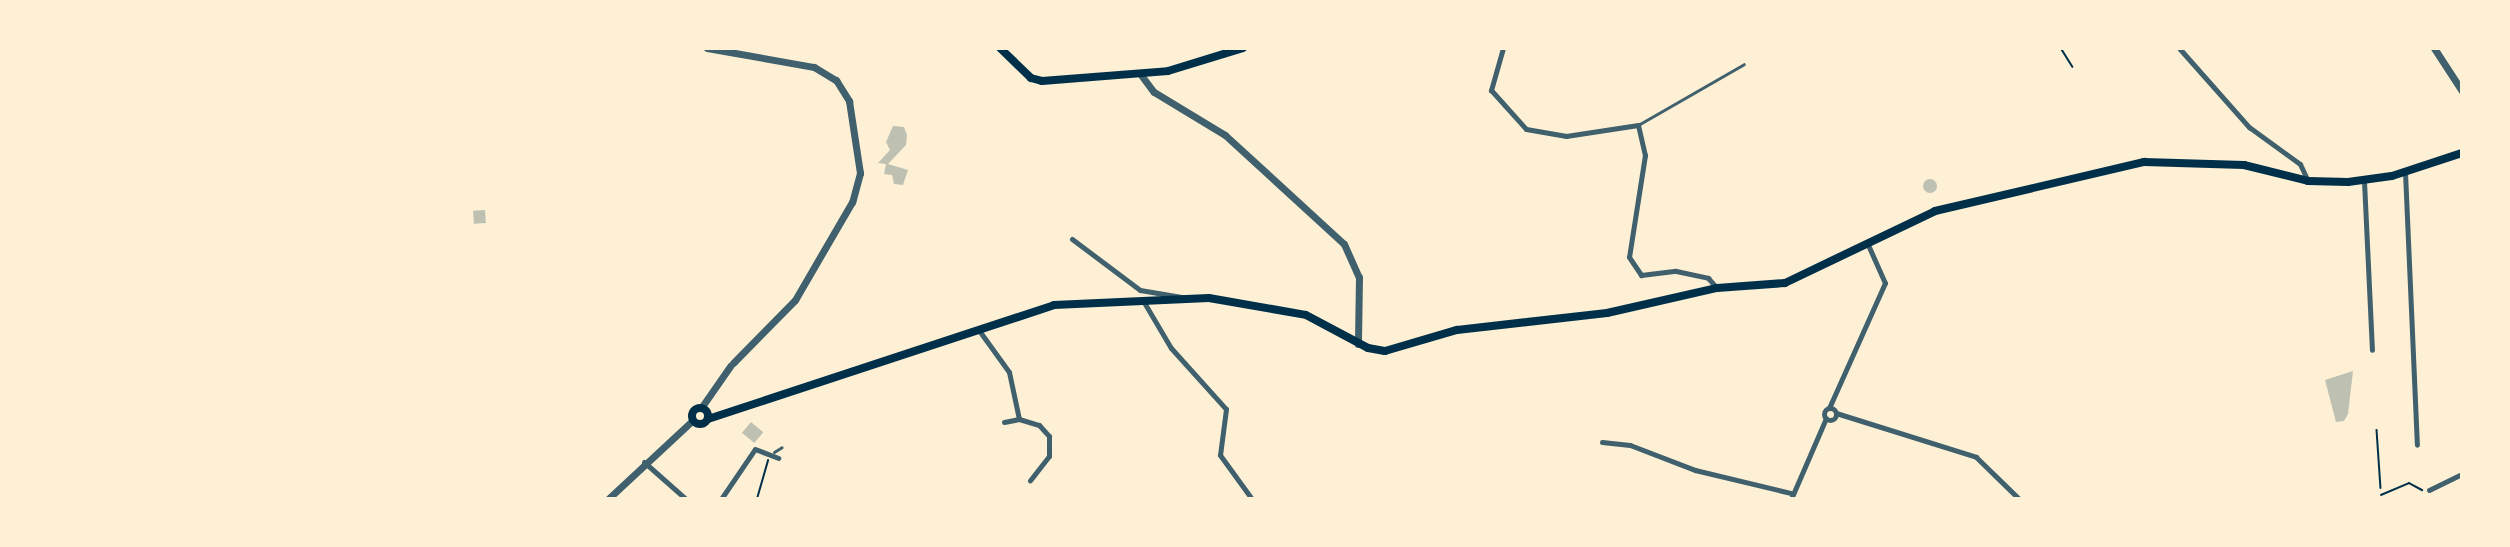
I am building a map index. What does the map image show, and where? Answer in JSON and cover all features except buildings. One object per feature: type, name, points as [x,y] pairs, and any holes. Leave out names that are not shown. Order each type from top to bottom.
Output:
[{"type":"main road","points":[[1000,48],[1031,78],[1042,81],[1141,75],[1198,64],[1243,48]]},
{"type":"main road","points":[[708,419],[701,408],[693,412],[693,420],[701,425],[708,419],[977,328],[1054,305],[1145,304],[1194,300],[1306,315],[1358,344],[1393,350],[1456,330],[1607,313],[1717,288],[1785,283],[1869,247],[1935,211],[2144,162],[2244,165],[2307,181],[2364,181],[2405,172],[2462,153]]},
{"type":"street","points":[[701,408],[732,364],[795,300],[852,202],[860,173],[849,101],[836,80],[814,67],[707,48]]},
{"type":"street","points":[[1503,48],[1491,90],[1526,129],[1566,136],[1638,125],[1645,155],[1629,257],[1641,275],[1676,271],[1708,278],[1717,288]]},
{"type":"street","points":[[2179,48],[2249,127],[2300,164],[2307,181]]},
{"type":"street","points":[[2434,48],[2462,91]]},
{"type":"street","points":[[1141,75],[1154,93],[1225,135],[1344,244],[1359,277],[1358,344]]},
{"type":"street","points":[[2405,172],[2418,445]]},
{"type":"street","points":[[2364,181],[2372,350]]},
{"type":"street","points":[[1072,239],[1140,290],[1188,294],[1194,300]]},
{"type":"street","points":[[1602,442],[1630,445],[1695,470],[1791,496],[1885,283],[1869,247]]},
{"type":"street","points":[[1145,304],[1171,348],[1226,409],[1220,455],[1252,499]]},
{"type":"street","points":[[977,328],[1009,372],[1019,419]]},
{"type":"street","points":[[1829,408],[1836,413],[1976,457],[2019,499]]},
{"type":"street","points":[[1826,418],[1836,413]]},
{"type":"street","points":[[1004,422],[1019,419],[1039,425],[1050,440],[1049,456],[1030,480]]},
{"type":"street","points":[[608,499],[644,462],[693,420]]},
{"type":"street","points":[[722,499],[752,452],[776,456]]},
{"type":"street","points":[[644,462],[686,499]]},
{"type":"street","points":[[2428,491],[2462,474]]},
{"type":"lane","points":[[1638,125],[1744,64]]},
{"type":"lane","points":[[776,456],[782,447]]},
{"type":"path","points":[[2061,48],[2073,67]]},
{"type":"path","points":[[2377,430],[2381,488]]},
{"type":"path","points":[[757,499],[765,464],[776,456]]},
{"type":"path","points":[[2381,495],[2409,483],[2428,491]]}]
